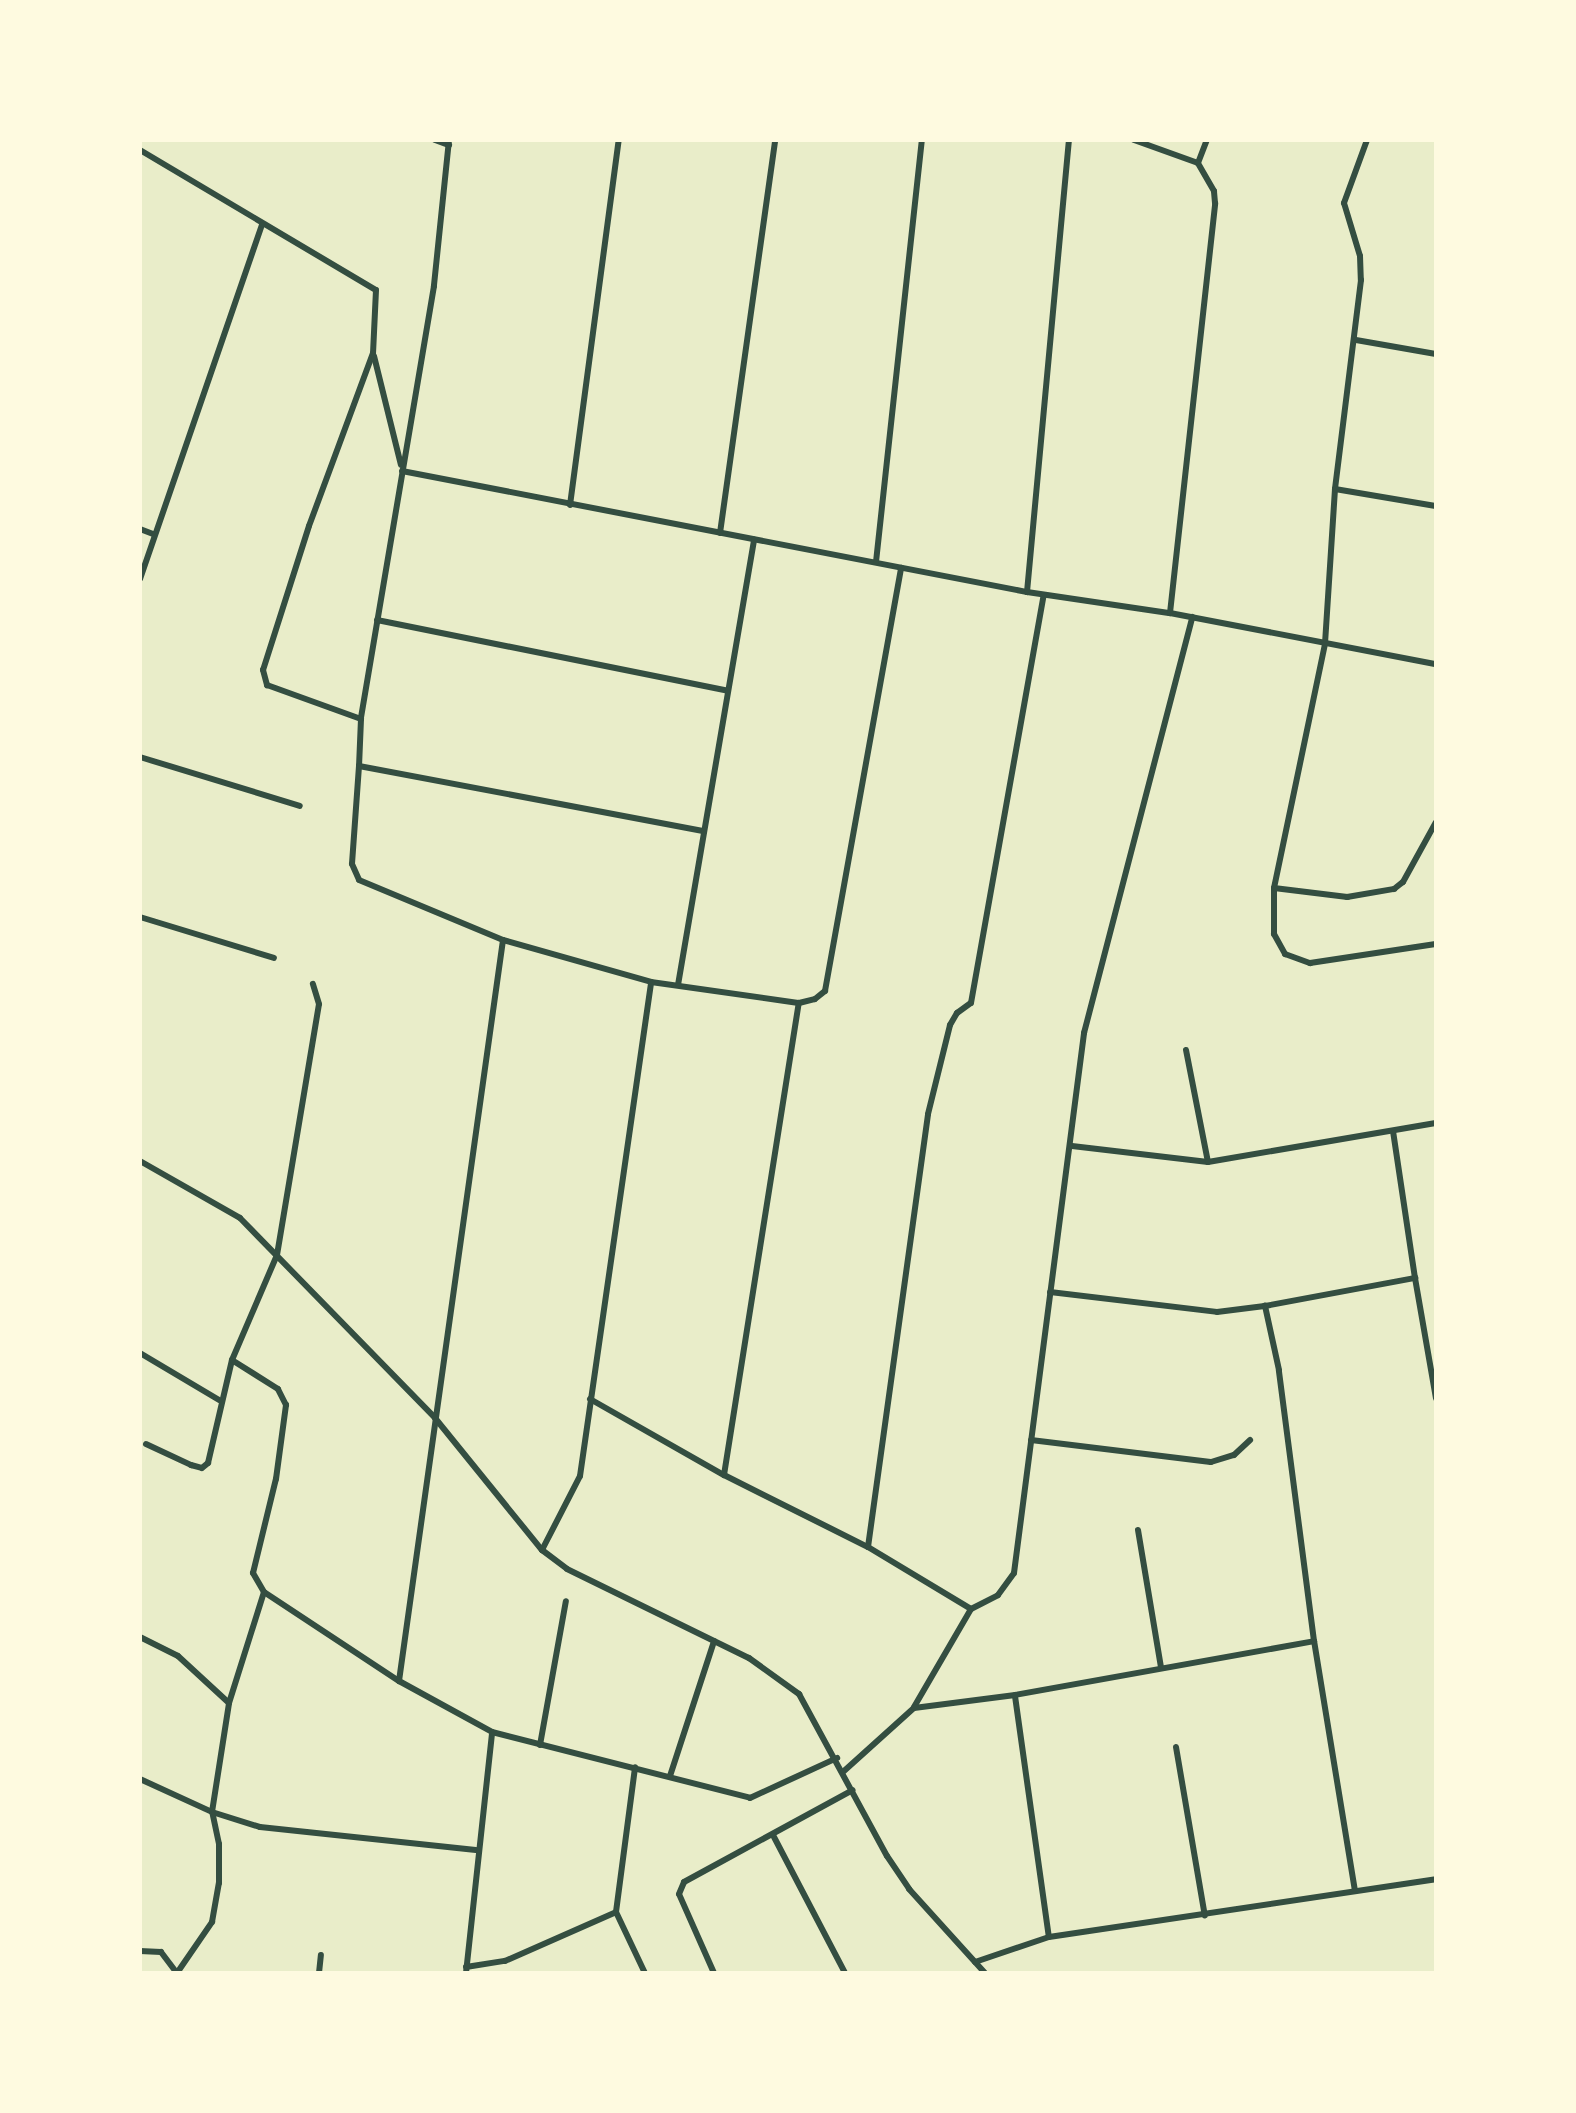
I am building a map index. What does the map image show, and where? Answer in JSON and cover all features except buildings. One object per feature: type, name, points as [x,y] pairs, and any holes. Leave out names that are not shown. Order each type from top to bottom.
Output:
[{"type":"street","points":[[435,140],[449,142],[434,286],[361,719],[352,864],[360,880],[503,940],[651,982],[798,1003],[824,991],[901,568]]},
{"type":"street","points":[[570,505],[619,140]]},
{"type":"street","points":[[720,533],[776,140]]},
{"type":"street","points":[[876,562],[922,140]]},
{"type":"street","points":[[1027,592],[1069,140]]},
{"type":"street","points":[[1134,140],[1198,163],[1214,190],[1215,203],[1170,613]]},
{"type":"street","points":[[1198,163],[1207,140]]},
{"type":"street","points":[[1367,140],[1344,203],[1360,256],[1356,340],[1335,489],[1325,644],[1274,888],[1274,934],[1284,954],[1310,963],[1436,944]]},
{"type":"street","points":[[140,150],[376,290],[373,353],[402,471]]},
{"type":"street","points":[[140,579],[262,225]]},
{"type":"street","points":[[1356,340],[1436,354]]},
{"type":"street","points":[[361,719],[267,685],[263,670],[309,526],[373,353]]},
{"type":"street","points":[[402,471],[1027,592],[1170,613],[1436,664]]},
{"type":"street","points":[[1335,489],[1436,506]]},
{"type":"street","points":[[140,530],[153,534]]},
{"type":"street","points":[[678,986],[754,539]]},
{"type":"street","points":[[868,1548],[928,1114],[950,1025],[956,1013],[971,1003],[1044,595]]},
{"type":"street","points":[[844,1772],[914,1708],[971,1608],[998,1595],[1014,1573],[1084,1033],[1192,617]]},
{"type":"street","points":[[377,620],[728,691]]},
{"type":"street","points":[[140,757],[300,806]]},
{"type":"street","points":[[359,766],[703,831]]},
{"type":"street","points":[[1274,888],[1347,897],[1394,889],[1403,882],[1436,822]]},
{"type":"street","points":[[140,917],[274,958]]},
{"type":"street","points":[[399,1681],[468,1213],[503,940]]},
{"type":"street","points":[[542,1550],[580,1476],[651,982]]},
{"type":"street","points":[[146,1444],[202,1468],[213,1456],[219,1400],[277,1255],[318,1004],[312,984]]},
{"type":"street","points":[[724,1474],[798,1003]]},
{"type":"street","points":[[1186,1050],[1208,1162]]},
{"type":"street","points":[[1072,1146],[1208,1162],[1436,1124]]},
{"type":"street","points":[[1393,1131],[1436,1398]]},
{"type":"street","points":[[140,1161],[198,1190],[240,1218],[435,1418],[542,1550],[567,1569],[776,1674],[799,1694],[909,1888],[985,1973]]},
{"type":"street","points":[[1050,1292],[1217,1312],[1415,1278]]},
{"type":"street","points":[[1265,1306],[1279,1370],[1314,1641],[1355,1892]]},
{"type":"street","points":[[140,1353],[219,1400]]},
{"type":"street","points":[[232,1360],[278,1389],[286,1405],[276,1478],[253,1574],[264,1592],[399,1681],[492,1732],[756,1798],[837,1758]]},
{"type":"street","points":[[590,1399],[868,1548],[971,1608]]},
{"type":"street","points":[[1031,1440],[1211,1462],[1234,1455],[1250,1440]]},
{"type":"street","points":[[1138,1530],[1162,1667]]},
{"type":"street","points":[[140,1951],[161,1952],[177,1973],[212,1922],[219,1883],[219,1844],[212,1812],[229,1703],[264,1592]]},
{"type":"street","points":[[540,1745],[566,1600]]},
{"type":"street","points":[[140,1637],[178,1656],[229,1703]]},
{"type":"street","points":[[670,1776],[714,1641]]},
{"type":"street","points":[[914,1708],[1015,1696],[1314,1641]]},
{"type":"street","points":[[1015,1696],[1048,1937]]},
{"type":"street","points":[[492,1732],[476,1850],[466,1970],[504,1960],[616,1912]]},
{"type":"street","points":[[1176,1747],[1205,1916]]},
{"type":"street","points":[[636,1767],[616,1912],[644,1973]]},
{"type":"street","points":[[140,1779],[212,1812],[301,1833],[476,1850]]},
{"type":"street","points":[[714,1973],[679,1894],[684,1882],[853,1790]]},
{"type":"street","points":[[774,1836],[845,1973]]},
{"type":"street","points":[[975,1962],[1048,1937],[1436,1879]]},
{"type":"street","points":[[320,1973],[322,1954]]}]
